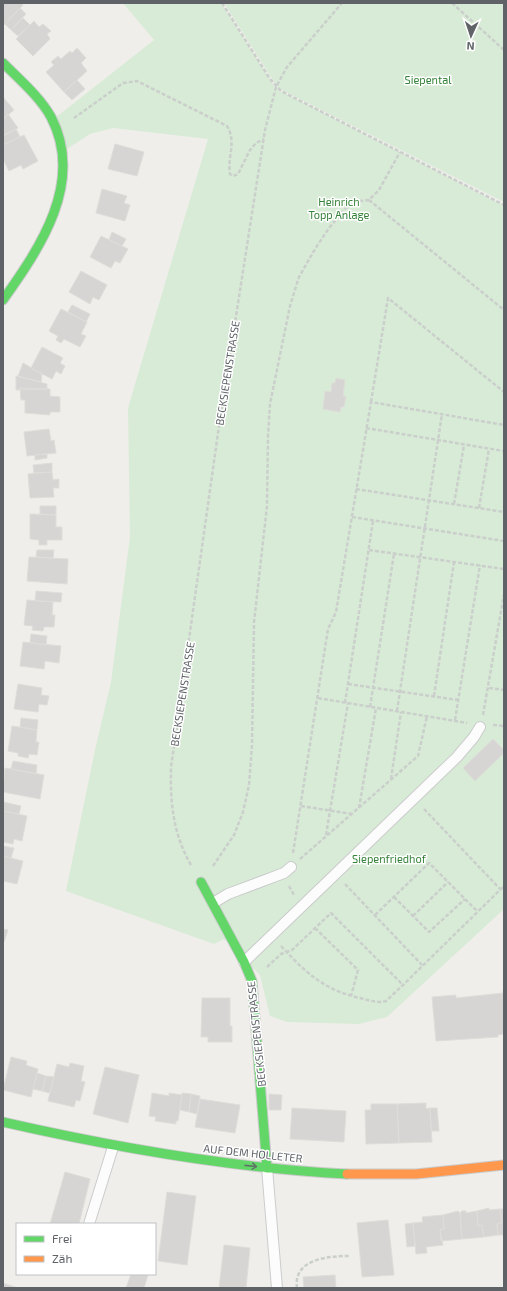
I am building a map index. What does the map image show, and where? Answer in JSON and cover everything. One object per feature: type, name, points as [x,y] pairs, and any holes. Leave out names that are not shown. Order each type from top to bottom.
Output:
[{"type":"street","points":[[3,62],[37,98],[51,118],[58,135],[63,158],[64,177],[59,200],[51,222],[33,254],[3,300]]},
{"type":"street","name":"BECKSIEPENSTRASSE","points":[[201,882],[244,962],[252,981],[267,1168]]},
{"type":"street","name":"AUF DEM HOLLETER","points":[[3,1122],[113,1147],[267,1168],[341,1174],[406,1174],[504,1165]]},
{"type":"lane","points":[[244,962],[464,750],[480,727]]},
{"type":"lane","points":[[213,904],[228,894],[284,873],[291,867]]},
{"type":"lane","points":[[89,1223],[113,1147]]},
{"type":"lane","name":"BECKSIEPENSTRASSE","points":[[267,1168],[277,1288]]},
{"type":"path","points":[[222,3],[276,87],[504,205]]},
{"type":"path","name":"BECKSIEPENSTRASSE","points":[[201,882],[183,850],[176,825],[170,800],[171,767],[221,411],[264,139],[276,87],[287,67],[342,3]]},
{"type":"path","points":[[452,3],[504,50]]},
{"type":"path","points":[[58,135],[74,118],[115,88],[131,80],[137,80],[227,126],[232,136],[229,165],[230,174],[234,176],[238,174],[256,142],[264,139]]},
{"type":"path","points":[[201,882],[234,834],[243,812],[249,785],[252,745],[254,622],[267,506],[270,404],[290,306],[299,277],[329,228],[351,202],[369,200],[379,190],[400,152]]},
{"type":"path","points":[[369,200],[504,310]]},
{"type":"path","points":[[302,906],[290,889],[291,867],[328,628],[336,612],[388,298],[504,392]]},
{"type":"path","points":[[371,402],[504,425]]},
{"type":"path","points":[[397,711],[442,414]]},
{"type":"path","points":[[366,428],[504,451]]},
{"type":"path","points":[[454,504],[464,445]]},
{"type":"path","points":[[479,508],[489,449]]},
{"type":"path","points":[[356,489],[504,512]]},
{"type":"path","points":[[352,517],[504,541]]},
{"type":"path","points":[[326,836],[374,520]]},
{"type":"path","points":[[369,550],[504,569]]},
{"type":"path","points":[[370,707],[394,554]]},
{"type":"path","points":[[434,696],[454,562]]},
{"type":"path","points":[[455,720],[480,565]]},
{"type":"path","points":[[318,698],[455,720],[480,727],[489,688],[504,594]]},
{"type":"path","points":[[348,684],[458,700]]},
{"type":"path","points":[[489,688],[504,690]]},
{"type":"path","points":[[359,808],[376,708]]},
{"type":"path","points":[[391,780],[401,712]]},
{"type":"path","points":[[291,867],[418,756],[428,716]]},
{"type":"path","points":[[414,799],[500,890]]},
{"type":"path","points":[[301,806],[352,814]]},
{"type":"path","points":[[375,915],[429,863],[478,912]]},
{"type":"path","points":[[335,873],[422,965]]},
{"type":"path","points":[[413,916],[448,882]]},
{"type":"path","points":[[271,936],[315,979],[334,990],[351,996],[382,1002],[403,985],[504,886]]},
{"type":"path","points":[[394,897],[429,932],[465,899]]},
{"type":"path","points":[[252,981],[281,954],[292,950],[331,913],[403,985]]},
{"type":"path","points":[[315,928],[358,970],[351,996]]},
{"type":"path","points":[[297,1288],[297,1276],[300,1270],[308,1264],[320,1258],[349,1256]]},
{"type":"green space","points":[[123,3],[221,3],[276,89],[504,206],[504,909],[387,1017],[359,1024],[287,1022],[270,1016],[260,975],[224,939],[214,944],[66,891],[95,750],[111,682],[130,537],[128,408],[208,139],[113,128],[90,134],[67,149],[55,118],[154,40]]},
{"type":"green space","name":"Siepental","points":[[224,3],[504,3],[504,202],[278,88]]},
{"type":"building","points":[[3,3],[20,3],[23,5],[3,26]]},
{"type":"building","points":[[20,8],[26,14],[11,30],[5,24]]},
{"type":"building","points":[[23,18],[30,25],[18,36],[11,30]]},
{"type":"building","points":[[34,21],[39,27],[43,24],[51,31],[47,34],[50,39],[33,56],[16,39]]},
{"type":"building","points":[[77,48],[86,58],[81,63],[87,71],[64,92],[46,72],[54,65],[51,62],[58,56],[61,59],[70,51],[72,53]]},
{"type":"building","points":[[77,80],[85,89],[72,100],[64,92]]},
{"type":"building","points":[[3,97],[14,110],[3,119]]},
{"type":"building","points":[[8,114],[18,128],[4,135],[3,119]]},
{"type":"building","points":[[16,129],[20,137],[3,145],[3,136]]},
{"type":"building","points":[[24,135],[38,161],[23,169],[21,165],[9,171],[3,159],[3,145]]},
{"type":"building","points":[[115,144],[144,152],[137,176],[108,169]]},
{"type":"building","points":[[102,189],[127,196],[124,203],[130,205],[125,221],[96,213]]},
{"type":"building","points":[[112,232],[126,239],[122,246],[109,240]]},
{"type":"building","points":[[101,236],[128,249],[120,263],[115,261],[111,268],[90,257]]},
{"type":"building","points":[[81,271],[107,285],[99,300],[93,297],[90,304],[69,292]]},
{"type":"building","points":[[72,305],[90,314],[86,322],[68,312]]},
{"type":"building","points":[[61,309],[87,322],[81,334],[86,336],[80,347],[64,339],[61,343],[56,340],[58,336],[49,331]]},
{"type":"building","points":[[42,347],[63,358],[60,363],[65,366],[61,374],[56,371],[52,379],[31,368]]},
{"type":"building","points":[[23,363],[42,374],[41,382],[18,376]]},
{"type":"building","points":[[16,376],[47,384],[47,389],[16,390]]},
{"type":"building","points":[[336,378],[345,380],[343,396],[346,396],[344,407],[341,407],[340,412],[323,409],[325,391],[331,392],[332,383],[335,383]]},
{"type":"building","points":[[20,388],[50,389],[50,396],[60,397],[60,412],[50,412],[50,415],[25,413],[25,400],[21,400]]},
{"type":"building","points":[[49,429],[51,441],[54,440],[56,453],[27,456],[24,432]]},
{"type":"building","points":[[47,454],[47,458],[35,460],[35,455]]},
{"type":"building","points":[[52,463],[52,472],[34,473],[33,465]]},
{"type":"building","points":[[52,472],[53,480],[59,479],[59,488],[53,488],[54,497],[30,498],[28,474]]},
{"type":"building","points":[[40,506],[56,506],[56,515],[40,514]]},
{"type":"building","points":[[30,514],[56,515],[56,527],[62,527],[62,540],[47,540],[47,545],[39,545],[39,540],[30,539]]},
{"type":"building","points":[[37,550],[54,550],[53,558],[36,557]]},
{"type":"building","points":[[29,557],[68,559],[67,584],[27,581]]},
{"type":"building","points":[[36,591],[62,593],[61,602],[35,601]]},
{"type":"building","points":[[27,600],[53,602],[52,615],[55,615],[54,627],[44,627],[43,631],[32,630],[33,626],[24,625]]},
{"type":"building","points":[[31,634],[47,636],[46,645],[30,643]]},
{"type":"building","points":[[23,642],[61,646],[59,663],[45,661],[44,669],[20,666]]},
{"type":"building","points":[[18,684],[42,688],[41,695],[49,696],[47,705],[39,704],[38,712],[14,709]]},
{"type":"building","points":[[21,718],[38,720],[37,730],[20,727]]},
{"type":"building","points":[[12,726],[37,730],[36,742],[39,742],[37,755],[29,754],[28,758],[18,756],[18,753],[8,751]]},
{"type":"building","points":[[493,739],[504,750],[504,753],[475,781],[463,768]]},
{"type":"building","points":[[13,761],[37,765],[36,774],[11,769]]},
{"type":"building","points":[[5,768],[44,775],[40,799],[3,792]]},
{"type":"building","points":[[4,802],[21,806],[19,814],[3,811]]},
{"type":"building","points":[[3,811],[27,816],[22,841],[14,839],[13,844],[3,842]]},
{"type":"building","points":[[3,846],[14,848],[11,858],[3,856]]},
{"type":"building","points":[[3,856],[23,861],[17,884],[3,881]]},
{"type":"building","points":[[3,929],[8,930],[4,942],[3,941]]},
{"type":"building","points":[[503,990],[504,1034],[498,1035],[498,1037],[436,1041],[432,997],[456,995],[456,998],[503,993]]},
{"type":"building","points":[[202,998],[230,998],[230,1026],[232,1026],[232,1042],[208,1042],[208,1037],[201,1037]]},
{"type":"building","points":[[11,1057],[27,1061],[26,1065],[38,1069],[31,1097],[3,1090]]},
{"type":"building","points":[[70,1063],[84,1066],[81,1081],[85,1082],[80,1101],[76,1100],[74,1107],[48,1101],[57,1064],[69,1067]]},
{"type":"building","points":[[105,1067],[139,1075],[128,1123],[93,1114]]},
{"type":"building","points":[[37,1073],[46,1076],[42,1091],[33,1089]]},
{"type":"building","points":[[46,1076],[54,1077],[50,1093],[42,1091]]},
{"type":"building","points":[[152,1093],[169,1096],[169,1093],[182,1095],[178,1121],[176,1121],[176,1124],[155,1121],[156,1117],[149,1116]]},
{"type":"building","points":[[182,1093],[191,1094],[189,1112],[180,1110]]},
{"type":"building","points":[[191,1094],[200,1096],[197,1114],[189,1112]]},
{"type":"building","points":[[269,1094],[282,1095],[281,1110],[269,1110]]},
{"type":"building","points":[[200,1099],[240,1105],[235,1133],[195,1127]]},
{"type":"building","points":[[426,1103],[426,1109],[430,1108],[432,1142],[399,1143],[397,1104]]},
{"type":"building","points":[[371,1104],[397,1104],[399,1143],[366,1144],[365,1110],[371,1110]]},
{"type":"building","points":[[292,1108],[346,1111],[344,1142],[290,1139]]},
{"type":"building","points":[[430,1108],[437,1108],[439,1131],[431,1131]]},
{"type":"building","points":[[65,1172],[90,1179],[79,1223],[50,1223]]},
{"type":"building","points":[[167,1192],[196,1196],[187,1265],[158,1261]]},
{"type":"building","points":[[489,1208],[489,1210],[500,1209],[502,1223],[497,1224],[498,1235],[484,1237],[482,1225],[478,1226],[477,1211]]},
{"type":"building","points":[[500,1209],[504,1209],[504,1235],[498,1235],[497,1224],[502,1223]]},
{"type":"building","points":[[458,1211],[460,1213],[462,1239],[441,1241],[440,1230],[444,1229],[443,1215]]},
{"type":"building","points":[[462,1211],[466,1211],[466,1213],[477,1211],[478,1226],[482,1225],[484,1237],[462,1239],[460,1213]]},
{"type":"building","points":[[443,1215],[444,1229],[440,1230],[443,1245],[426,1247],[427,1253],[416,1254],[413,1223],[423,1222],[422,1217]]},
{"type":"building","points":[[388,1220],[394,1275],[362,1277],[357,1223]]},
{"type":"building","points":[[413,1223],[415,1246],[407,1247],[405,1224]]},
{"type":"building","points":[[224,1245],[250,1248],[246,1288],[219,1288]]},
{"type":"building","points":[[131,1275],[148,1275],[144,1288],[126,1288]]},
{"type":"building","points":[[335,1275],[336,1288],[304,1288],[303,1277]]},
{"type":"building","points":[[3,1283],[18,1288],[3,1288]]},
{"type":"traffic: fast","points":[[3,63],[35,95],[51,117],[60,141],[63,166],[61,190],[54,213],[31,259],[3,300]]},
{"type":"traffic: fast","points":[[201,882],[244,962],[252,981],[267,1168]]},
{"type":"traffic: fast","points":[[3,1122],[174,1156],[260,1167],[347,1174]]},
{"type":"traffic: slow","points":[[347,1174],[416,1174],[504,1165]]},
{"type":"park label","name":"Heinrich Topp Anlage","points":[[339,207]]},
{"type":"park label","name":"Siepenfriedhof","points":[[389,858]]}]
